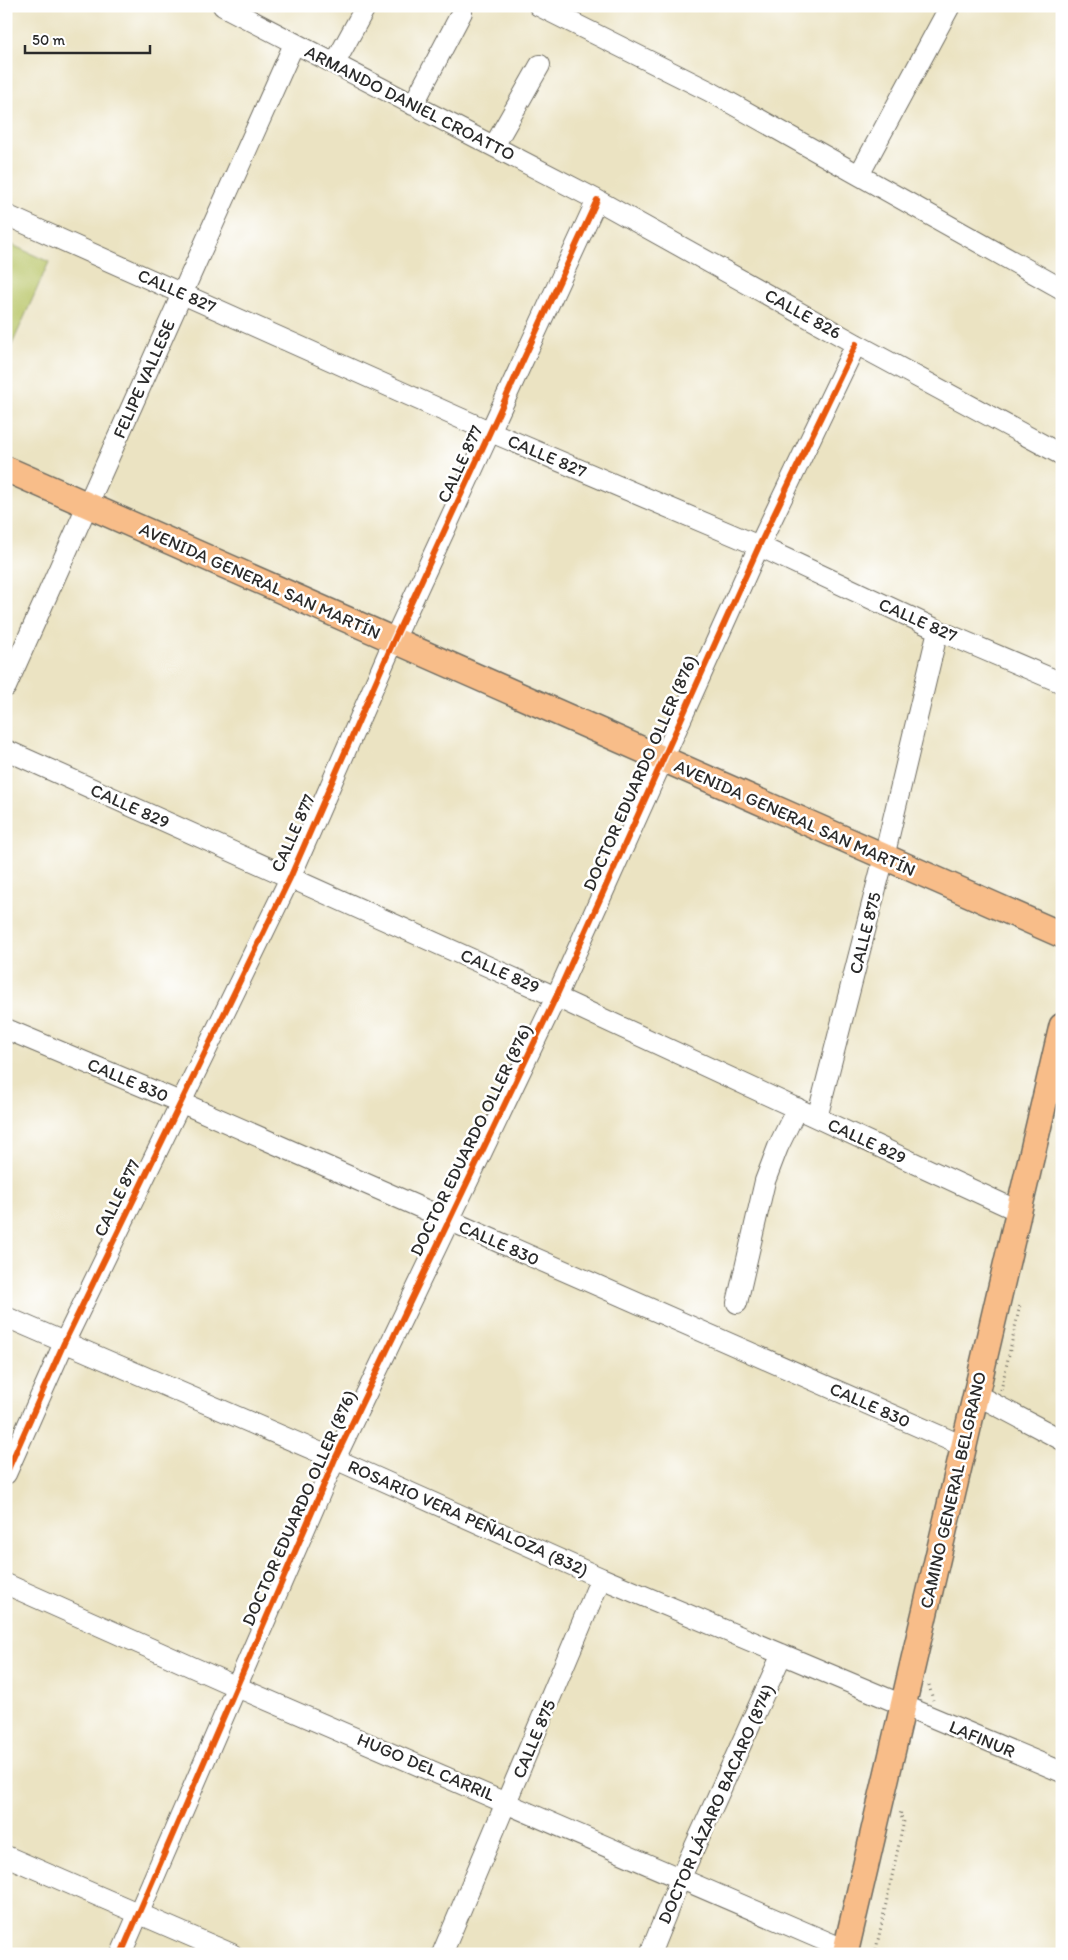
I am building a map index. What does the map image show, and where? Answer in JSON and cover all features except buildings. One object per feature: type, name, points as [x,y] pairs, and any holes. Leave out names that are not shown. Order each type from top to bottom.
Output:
[{"type":"main road","name":"AVENIDA GENERAL SAN MARTÍN","points":[[6,469],[1062,936]]},
{"type":"main road","name":"CAMINO GENERAL BELGRANO","points":[[846,1952],[1062,1026]]},
{"type":"street","name":"ARMANDO DANIEL CROATTO","points":[[223,6],[255,14],[294,44],[598,200]]},
{"type":"street","points":[[335,64],[366,6]]},
{"type":"street","points":[[539,6],[709,91],[1062,289]]},
{"type":"street","points":[[859,175],[950,6]]},
{"type":"street","points":[[413,105],[462,12]]},
{"type":"street","name":"FELIPE VALLESE","points":[[6,687],[294,44]]},
{"type":"street","points":[[494,146],[540,65]]},
{"type":"street","name":"CALLE 826","points":[[598,200],[856,344],[1062,455]]},
{"type":"street","name":"CALLE 877","points":[[6,1474],[64,1343],[290,878],[394,640],[598,200]]},
{"type":"street","name":"CALLE 827","points":[[6,215],[491,432],[759,546],[938,630],[1062,683]]},
{"type":"street","name":"DOCTOR EDUARDO OLLER (876)","points":[[121,1954],[335,1459],[556,997],[759,546],[856,344]]},
{"type":"street","name":"CALLE 875","points":[[817,1118],[884,857],[938,630]]},
{"type":"street","name":"CALLE 829","points":[[6,750],[556,997],[1018,1211]]},
{"type":"street","name":"CALLE 830","points":[[6,1029],[180,1102],[963,1446]]},
{"type":"street","points":[[737,1303],[765,1181],[778,1147],[797,1108]]},
{"type":"street","name":"ROSARIO VERA PEÑALOZA (832)","points":[[6,1318],[335,1459],[601,1578],[903,1706]]},
{"type":"street","points":[[975,1394],[1062,1440]]},
{"type":"street","name":"CALLE 875","points":[[442,1954],[508,1802],[601,1578]]},
{"type":"street","name":"HUGO DEL CARRIL","points":[[6,1584],[236,1687],[681,1877],[846,1952]]},
{"type":"street","name":"DOCTOR LÁZARO BACARO (874)","points":[[650,1954],[681,1877],[782,1654]]},
{"type":"street","name":"LAFINUR","points":[[903,1706],[1062,1772]]},
{"type":"street","points":[[6,1856],[232,1954]]},
{"type":"green space","points":[[6,242],[49,262],[6,358]]},
{"type":"cycle path","points":[[6,1474],[64,1343],[290,878],[394,640],[597,200]]},
{"type":"cycle path","points":[[121,1954],[335,1459],[556,997],[759,546],[856,344]]}]
